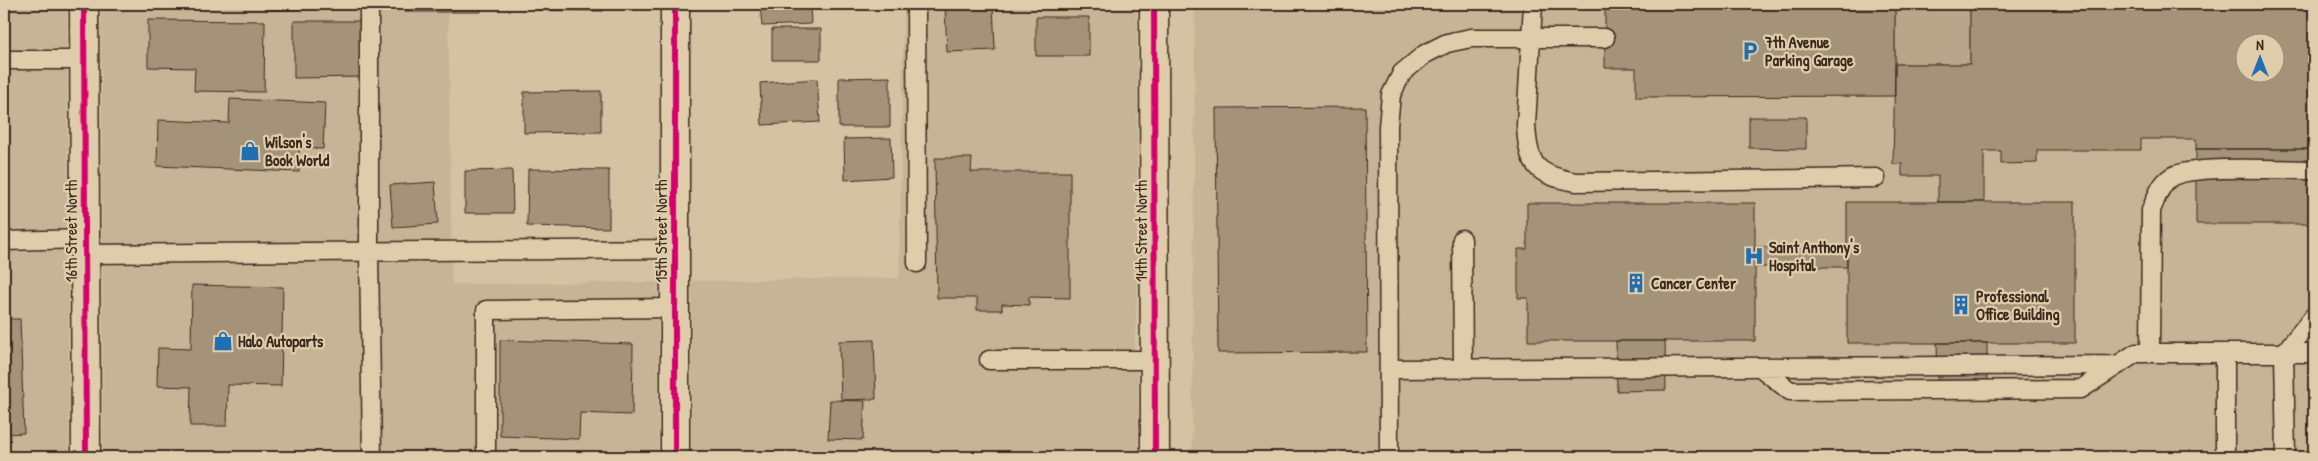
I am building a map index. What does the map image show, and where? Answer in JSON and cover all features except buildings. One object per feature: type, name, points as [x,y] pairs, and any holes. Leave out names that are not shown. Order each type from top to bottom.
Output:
[{"type":"street","name":"16th Street North","points":[[84,4],[86,457]]},
{"type":"street","name":"15th Street North","points":[[675,4],[675,457]]},
{"type":"street","name":"14th Street North","points":[[1154,4],[1155,457]]},
{"type":"lane","points":[[369,4],[369,251],[372,457]]},
{"type":"lane","points":[[916,4],[918,263]]},
{"type":"lane","points":[[1533,4],[1526,125],[1527,144],[1532,162],[1551,177],[1576,182],[1876,178]]},
{"type":"lane","points":[[1389,457],[1388,126],[1391,95],[1402,73],[1425,54],[1447,43],[1471,38],[1605,38]]},
{"type":"lane","points":[[4,60],[84,60]]},
{"type":"lane","points":[[2150,353],[2152,210],[2159,191],[2170,177],[2190,170],[2314,170]]},
{"type":"lane","points":[[1462,239],[1463,368]]},
{"type":"lane","points":[[4,241],[85,247],[256,254],[369,251],[675,249]]},
{"type":"lane","points":[[486,457],[486,310],[675,308]]},
{"type":"lane","points":[[2286,457],[2284,353],[2314,316]]},
{"type":"lane","points":[[1760,366],[1790,391],[2081,389],[2136,353],[2314,353]]},
{"type":"lane","points":[[2224,353],[2225,457]]},
{"type":"lane","points":[[989,360],[1155,360]]},
{"type":"lane","points":[[1389,369],[2118,365]]},
{"type":"shaded area","points":[[4,4],[67,4],[69,455],[4,455]]},
{"type":"shaded area","points":[[101,4],[448,4],[452,284],[658,282],[658,457],[103,455]]},
{"type":"shaded area","points":[[904,4],[1137,4],[1137,293],[1134,360],[1138,360],[1138,457],[692,457],[692,281],[899,278]]},
{"type":"shaded area","name":"Saint Anthony's Hospital","points":[[1195,4],[2314,4],[2314,457],[1192,457]]},
{"type":"shaded area","points":[[1895,4],[1970,4],[1970,64],[1895,64]]},
{"type":"cycle path","points":[[84,4],[86,457]]},
{"type":"cycle path","points":[[675,4],[675,457]]},
{"type":"cycle path","points":[[1154,4],[1155,457]]},
{"type":"place","name":"7th Avenue Parking Garage","points":[[1750,51]]},
{"type":"place","name":"Wilson's Book World","points":[[250,151]]},
{"type":"place","name":"Saint Anthony's Hospital","points":[[1754,256]]},
{"type":"place","name":"Cancer Center","points":[[1636,283]]},
{"type":"place","name":"Professional Office Building","points":[[1961,305]]},
{"type":"place","name":"Halo Autoparts","points":[[223,341]]}]
